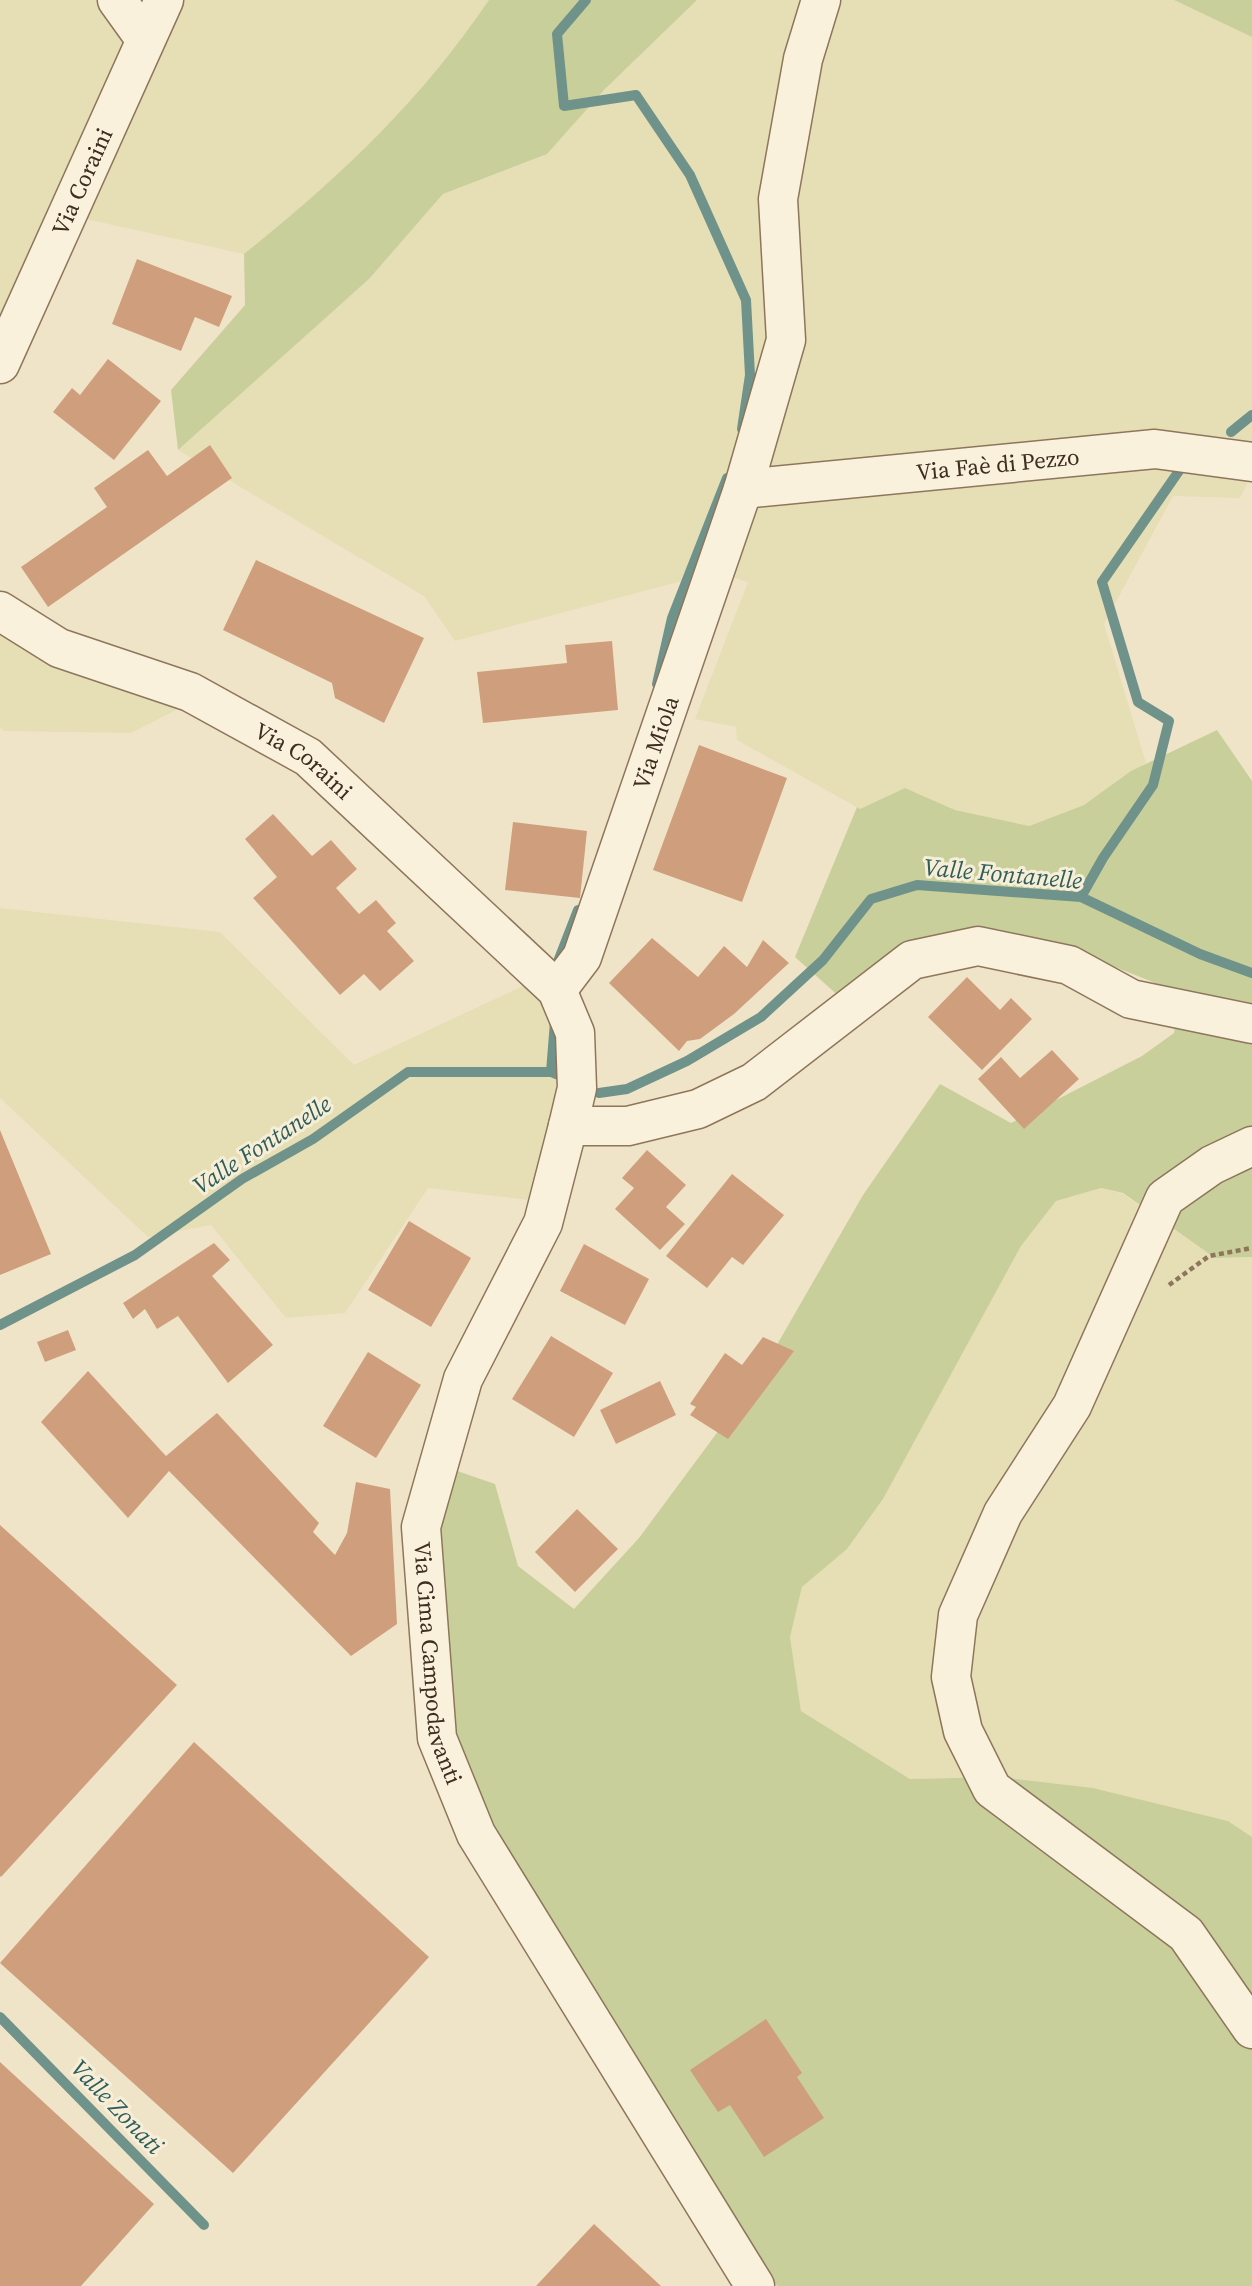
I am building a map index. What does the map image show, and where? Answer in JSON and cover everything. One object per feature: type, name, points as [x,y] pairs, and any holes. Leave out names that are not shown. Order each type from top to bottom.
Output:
[{"type":"street","points":[[117,0],[145,38]]},
{"type":"street","name":"Via Coraini","points":[[0,364],[164,0]]},
{"type":"street","name":"Via Miola","points":[[557,990],[582,957],[743,489],[786,340],[778,199],[803,59],[821,0]]},
{"type":"street","name":"Via Faè di Pezzo","points":[[743,489],[1155,449],[1252,461]]},
{"type":"street","name":"Via Coraini","points":[[0,611],[59,648],[190,692],[308,757],[557,990]]},
{"type":"street","points":[[568,1126],[628,1125],[698,1109],[754,1082],[912,960],[978,946],[1069,965],[1131,999],[1252,1024]]},
{"type":"street","name":"Via Cima Campodavanti","points":[[557,990],[575,1033],[577,1088],[568,1126],[543,1223],[463,1379],[421,1527],[437,1738],[476,1834],[755,2286]]},
{"type":"street","points":[[1252,1146],[1212,1165],[1165,1198],[1072,1406],[1003,1513],[958,1615],[951,1677],[963,1731],[992,1789],[1186,1934],[1252,2029]]},
{"type":"path","points":[[1163,1289],[1209,1256],[1252,1248]]},
{"type":"shaded area","points":[[0,0],[489,0],[453,54],[387,127],[324,189],[244,254],[63,214],[0,380]]},
{"type":"shaded area","points":[[697,0],[1174,0],[1252,37],[1252,475],[1240,498],[1173,496],[1104,624],[1146,763],[1084,805],[1028,826],[955,810],[905,788],[860,809],[737,740],[736,727],[695,719],[748,582],[716,572],[455,641],[424,596],[178,450],[369,279],[443,194],[547,154],[604,90]]},
{"type":"shaded area","points":[[0,615],[200,698],[131,733],[4,731],[0,727]]},
{"type":"shaded area","points":[[0,908],[220,932],[354,1065],[542,977],[576,1096],[529,1200],[428,1188],[345,1313],[286,1318],[211,1225],[148,1237],[0,1098]]},
{"type":"shaded area","points":[[1101,1188],[1123,1194],[1215,1258],[1252,1257],[1252,1837],[1228,1821],[1093,1788],[1000,1777],[910,1779],[801,1711],[790,1637],[802,1587],[847,1549],[883,1499],[1021,1246],[1056,1201]]},
{"type":"green space","points":[[489,0],[697,0],[604,90],[547,154],[443,194],[369,279],[178,450],[171,390],[245,305],[244,254],[313,196],[376,137],[435,72]]},
{"type":"green space","points":[[1174,0],[1252,0],[1252,37]]},
{"type":"green space","points":[[1217,730],[1252,781],[1252,1257],[1215,1258],[1123,1193],[1101,1188],[1056,1201],[1021,1246],[883,1499],[847,1549],[802,1587],[790,1637],[801,1711],[910,1779],[1000,1777],[1093,1788],[1228,1821],[1252,1837],[1252,2286],[777,2286],[477,1824],[444,1735],[437,1464],[495,1484],[518,1566],[574,1609],[639,1538],[759,1376],[863,1195],[940,1084],[1011,1123],[1142,1056],[1174,1033],[1180,993],[1058,944],[997,929],[842,999],[795,957],[857,807],[860,809],[905,788],[955,810],[1029,826],[1084,805],[1131,771]]},
{"type":"building","points":[[137,259],[232,296],[219,327],[195,317],[181,351],[112,324]]},
{"type":"building","points":[[108,359],[161,401],[114,460],[53,412],[72,388],[80,395]]},
{"type":"building","points":[[210,445],[232,478],[48,607],[21,567],[107,507],[94,488],[148,450],[167,476]]},
{"type":"building","points":[[256,560],[424,638],[384,723],[335,698],[332,683],[223,630]]},
{"type":"building","points":[[612,641],[618,710],[483,723],[477,672],[567,663],[565,645]]},
{"type":"building","points":[[699,745],[787,778],[742,902],[653,870]]},
{"type":"building","points":[[273,814],[312,856],[331,840],[357,869],[336,888],[359,914],[376,900],[396,923],[387,931],[414,961],[380,991],[364,974],[340,995],[253,898],[277,877],[245,839]]},
{"type":"building","points":[[513,822],[587,831],[580,898],[505,890]]},
{"type":"building","points":[[652,938],[698,977],[724,946],[747,967],[763,940],[789,963],[734,1014],[700,1039],[687,1041],[679,1051],[609,983]]},
{"type":"building","points":[[967,977],[1000,1010],[1011,998],[1032,1019],[982,1070],[928,1017]]},
{"type":"building","points":[[1052,1050],[1079,1079],[1024,1129],[978,1079],[1001,1057],[1020,1078]]},
{"type":"building","points":[[0,1130],[51,1254],[0,1275]]},
{"type":"building","points":[[647,1150],[686,1185],[666,1207],[685,1224],[660,1250],[615,1209],[634,1188],[622,1178]]},
{"type":"building","points":[[732,1174],[784,1215],[743,1265],[732,1257],[707,1288],[666,1256]]},
{"type":"building","points":[[409,1221],[471,1258],[431,1327],[368,1290]]},
{"type":"building","points":[[214,1243],[230,1260],[212,1276],[273,1345],[228,1383],[178,1316],[157,1329],[145,1309],[133,1319],[123,1303]]},
{"type":"building","points":[[584,1244],[649,1279],[625,1325],[560,1291]]},
{"type":"building","points":[[68,1330],[76,1350],[45,1362],[37,1342]]},
{"type":"building","points":[[551,1336],[613,1373],[574,1437],[512,1399]]},
{"type":"building","points":[[763,1337],[794,1351],[728,1439],[690,1415],[696,1407],[690,1404],[725,1353],[742,1365]]},
{"type":"building","points":[[368,1352],[421,1385],[376,1458],[323,1426]]},
{"type":"building","points":[[88,1371],[166,1456],[217,1413],[319,1523],[313,1532],[335,1555],[347,1533],[356,1482],[390,1489],[397,1624],[351,1656],[169,1471],[128,1518],[41,1422]]},
{"type":"building","points":[[660,1381],[676,1415],[616,1444],[600,1410]]},
{"type":"building","points":[[577,1509],[618,1549],[575,1592],[535,1552]]},
{"type":"building","points":[[0,1525],[177,1685],[1,1877],[0,1876]]},
{"type":"building","points":[[194,1742],[429,1957],[233,2173],[0,1963]]},
{"type":"building","points":[[766,2019],[802,2073],[797,2077],[824,2118],[764,2157],[730,2105],[718,2112],[690,2070]]},
{"type":"building","points":[[0,2062],[154,2204],[81,2286],[0,2286]]},
{"type":"building","points":[[594,2224],[661,2286],[536,2286]]},
{"type":"waterway","points":[[586,0],[557,34],[564,106],[636,95],[690,175],[746,300],[750,375],[742,429]]},
{"type":"waterway","points":[[1231,432],[1252,415]]},
{"type":"waterway","points":[[1081,897],[1103,858],[1153,785],[1169,721],[1138,702],[1102,582],[1181,468]]},
{"type":"waterway","points":[[657,684],[672,618],[727,478]]},
{"type":"waterway","name":"Valle Fontanelle","points":[[599,1093],[627,1089],[687,1061],[761,1017],[823,960],[871,899],[917,885],[1081,897],[1200,954],[1252,973]]},
{"type":"waterway","points":[[557,964],[578,910]]},
{"type":"waterway","points":[[551,1072],[555,1022]]},
{"type":"waterway","name":"Valle Fontanelle","points":[[0,1325],[135,1255],[242,1179],[313,1139],[408,1072],[551,1072],[563,1077]]},
{"type":"waterway","name":"Valle Zonati","points":[[0,2017],[204,2225]]}]
